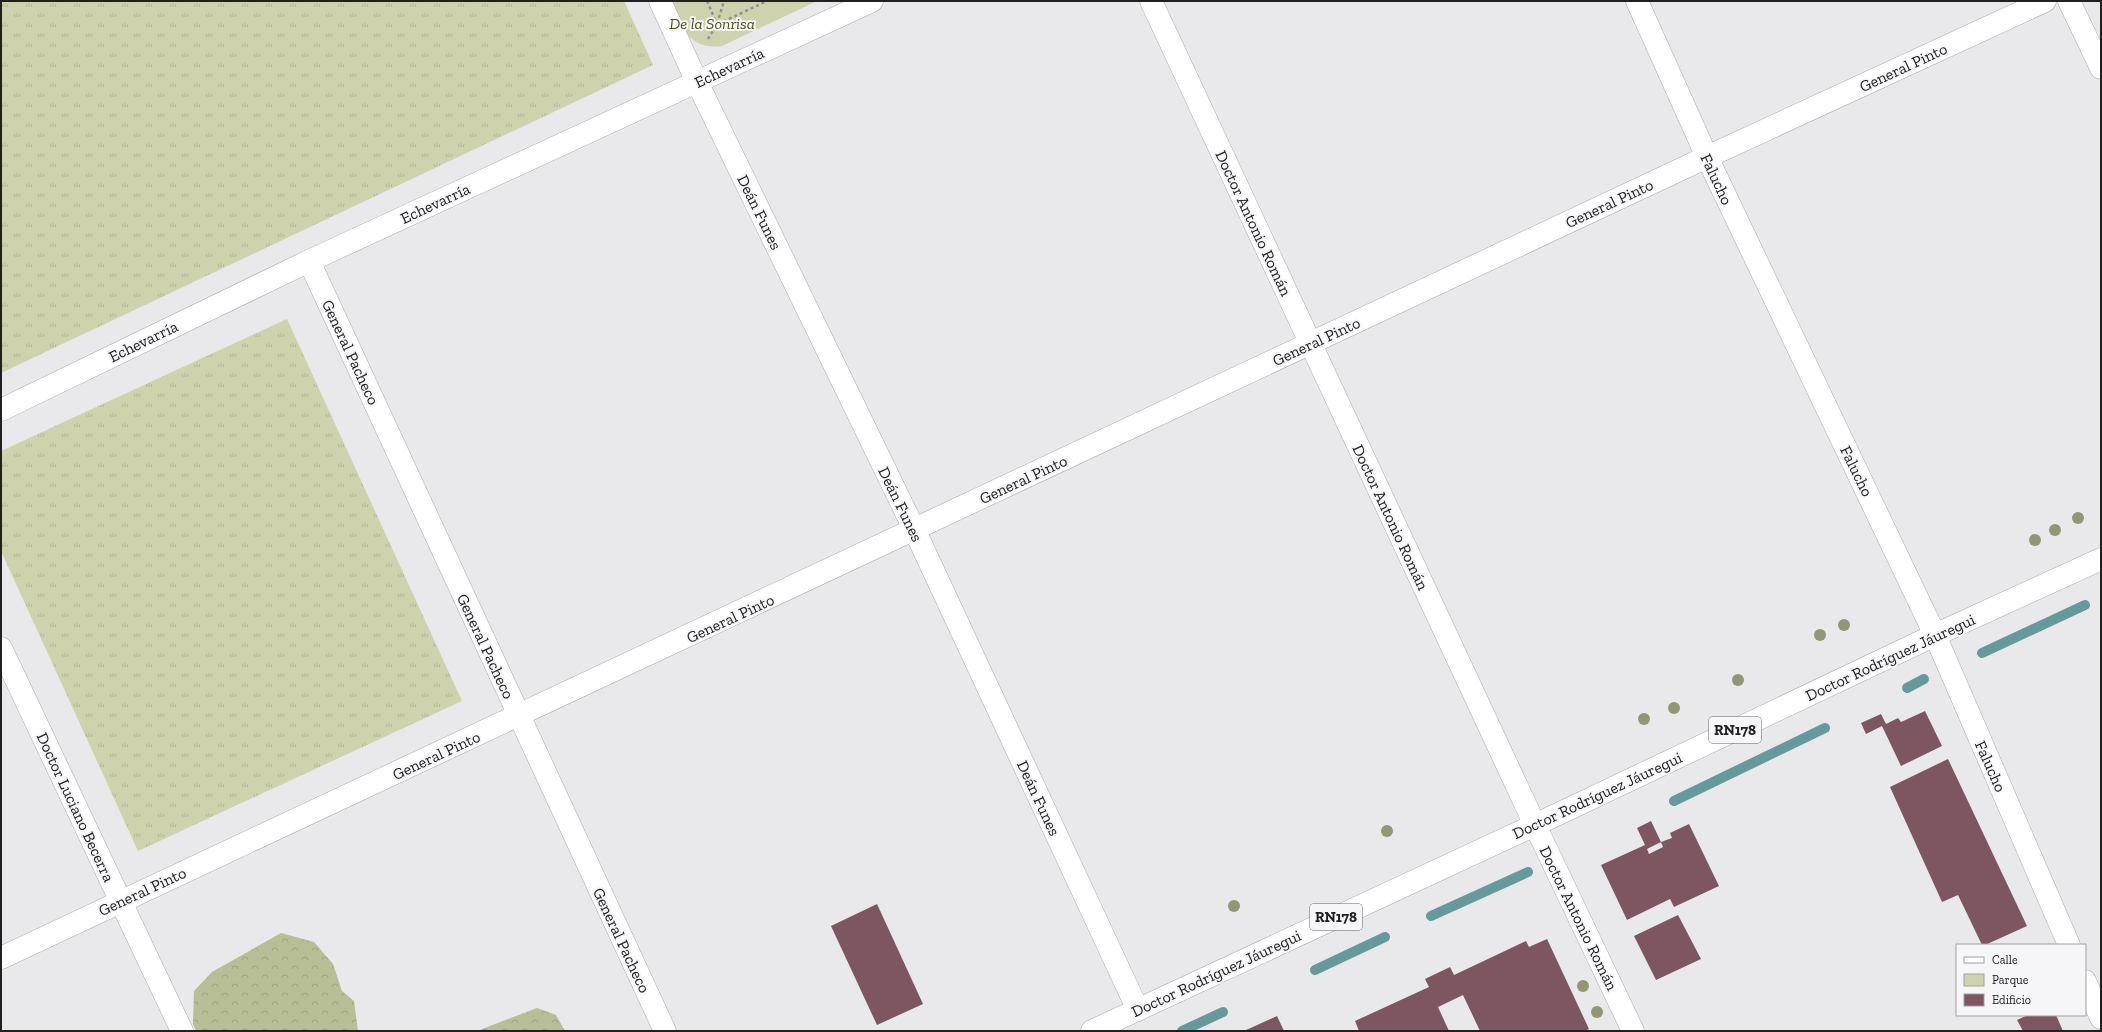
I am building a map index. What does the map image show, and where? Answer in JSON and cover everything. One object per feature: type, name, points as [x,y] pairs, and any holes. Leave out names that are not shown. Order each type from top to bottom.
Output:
[{"type":"street","name":"Deán Funes","points":[[660,1],[697,82],[914,531],[1138,1010]]},
{"type":"street","name":"Echevarría","points":[[1,410],[309,261],[872,1]]},
{"type":"street","name":"Doctor Antonio Román","points":[[1151,1],[1535,825],[1633,1031]]},
{"type":"street","name":"Falucho","points":[[1637,1],[1707,157],[1935,635],[2069,944]]},
{"type":"street","name":"General Pinto","points":[[1,958],[120,901],[519,717],[1707,157],[2045,1]]},
{"type":"street","points":[[2069,1],[2101,68]]},
{"type":"street","name":"General Pacheco","points":[[309,261],[664,1031]]},
{"type":"street","name":"Doctor Rodríguez Jáuregui","points":[[1092,1031],[1535,825],[1935,635],[2101,559]]},
{"type":"street","name":"Doctor Luciano Becerra","points":[[1,648],[182,1031]]},
{"type":"street","points":[[2086,983],[2101,1018]]},
{"type":"path","points":[[707,1],[717,24]]},
{"type":"path","points":[[717,24],[724,1]]},
{"type":"path","points":[[717,24],[767,1]]},
{"type":"green space","points":[[1,1],[624,1],[653,65],[1,373]]},
{"type":"green space","name":"De la Sonrisa","points":[[670,1],[817,1],[722,46],[710,46],[701,44],[688,34]]},
{"type":"green space","points":[[287,319],[462,701],[138,851],[1,551],[1,451]]},
{"type":"green space","points":[[281,933],[314,942],[333,964],[342,991],[354,1001],[358,1031],[196,1031],[193,1024],[194,991],[212,972]]},
{"type":"green space","points":[[537,1008],[556,1015],[565,1031],[477,1031]]},
{"type":"building","points":[[1925,711],[1942,746],[1901,766],[1882,726],[1866,734],[1861,723],[1881,714],[1886,724],[1898,718],[1901,722]]},
{"type":"building","points":[[1948,759],[2027,926],[1987,944],[1982,944],[1958,895],[1942,902],[1890,787]]},
{"type":"building","points":[[1651,821],[1661,842],[1672,838],[1670,833],[1689,824],[1719,886],[1674,907],[1670,899],[1627,920],[1601,865],[1645,845],[1637,828]],"holes":[[[1661,842],[1663,847],[1649,854],[1647,849]]]},
{"type":"building","points":[[877,904],[923,1004],[877,1025],[831,926]]},
{"type":"building","points":[[1678,915],[1701,959],[1656,980],[1634,936]]},
{"type":"building","points":[[1547,939],[1589,1029],[1585,1031],[1480,1031],[1463,995],[1438,1007],[1449,1031],[1359,1031],[1355,1021],[1429,987],[1425,979],[1450,967],[1454,975],[1526,941],[1529,947]]},
{"type":"building","points":[[1277,1016],[1284,1031],[1244,1031]]},
{"type":"building","points":[[2026,1016],[2056,1016],[2063,1031],[2023,1031],[2017,1020]]},
{"type":"waterway","points":[[1982,653],[2085,605]]},
{"type":"waterway","points":[[1907,688],[1924,679]]},
{"type":"waterway","points":[[1674,801],[1825,728]]},
{"type":"waterway","points":[[1431,916],[1528,872]]},
{"type":"waterway","points":[[1315,970],[1385,937]]},
{"type":"waterway","points":[[1182,1031],[1223,1012]]}]
